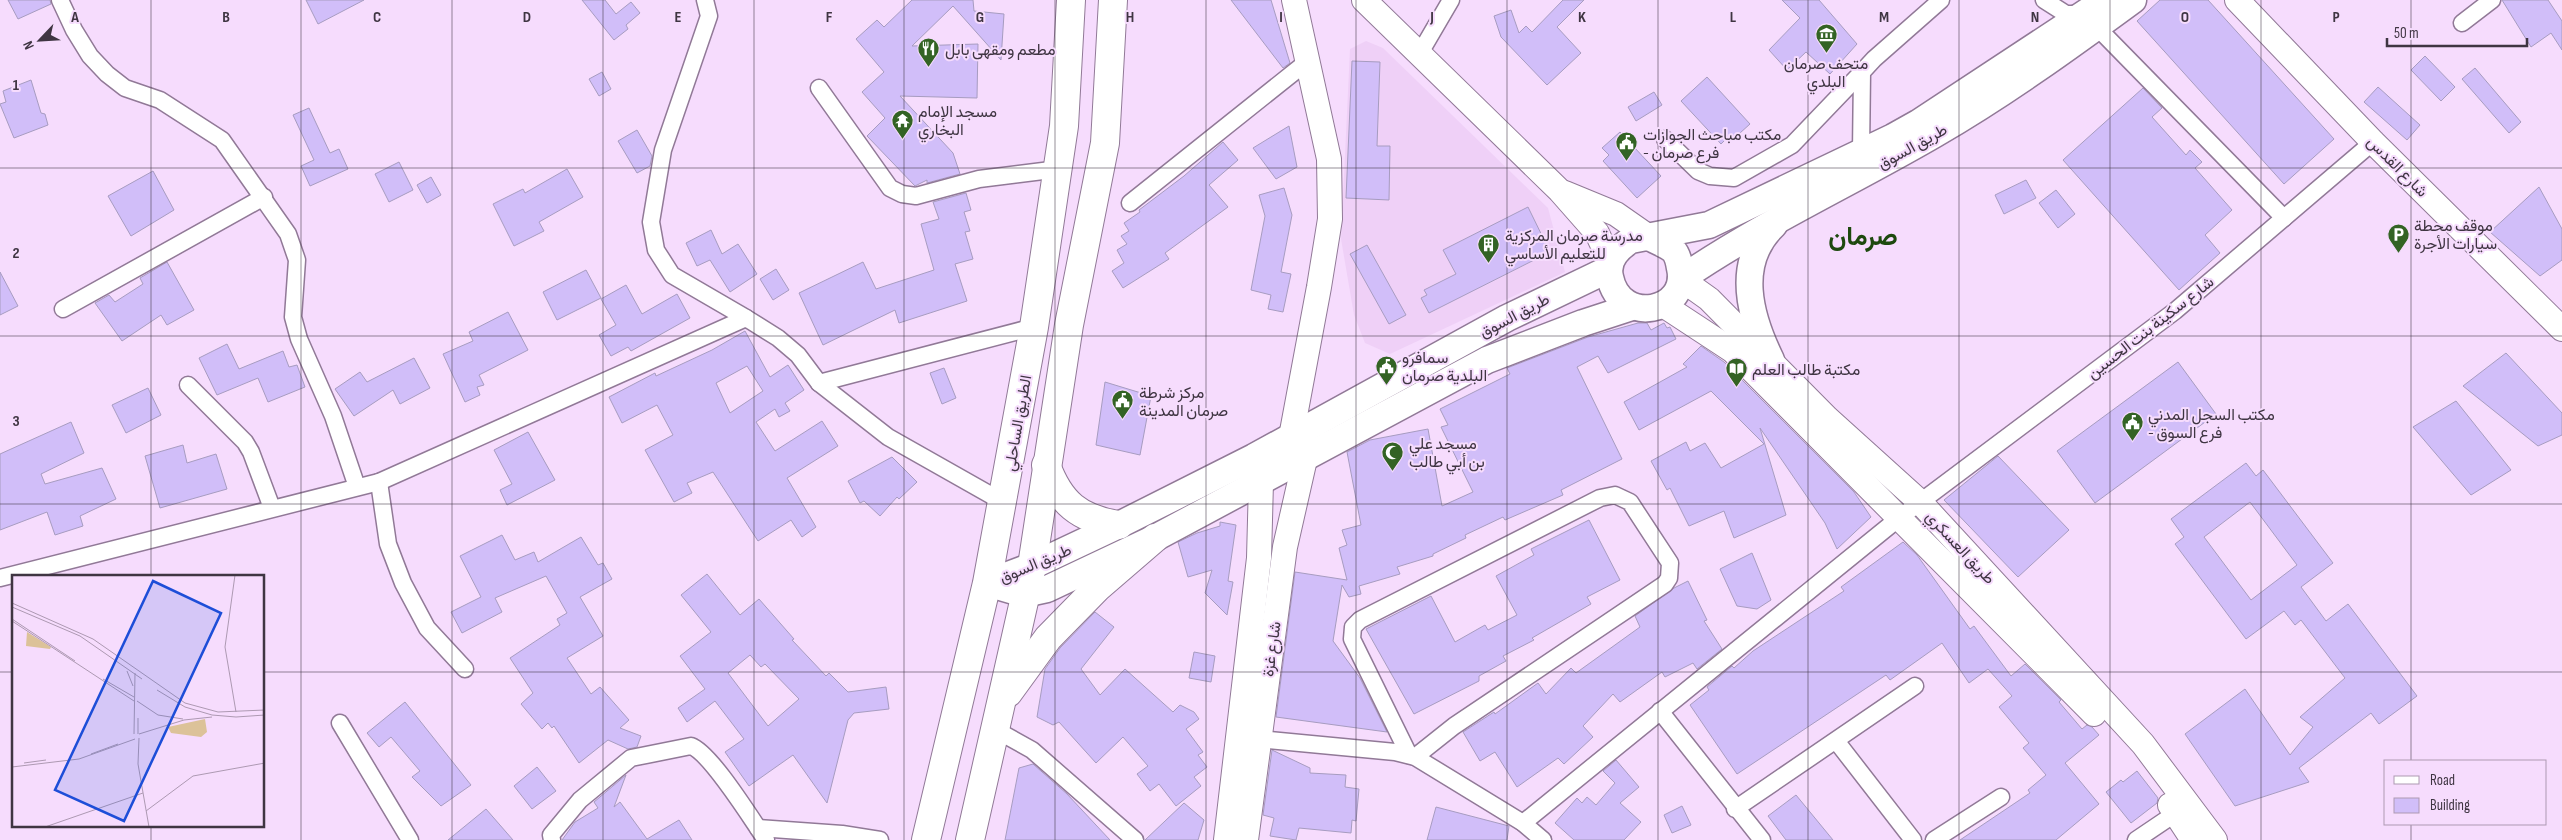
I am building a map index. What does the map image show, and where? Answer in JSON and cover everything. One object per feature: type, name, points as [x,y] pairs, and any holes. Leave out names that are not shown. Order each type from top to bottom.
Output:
[{"type":"highway","name":"الطريق الساحلي","points":[[926,840],[987,583],[1034,328],[1064,126],[1071,0]]},
{"type":"highway","points":[[970,840],[1003,700],[1024,594],[1032,566],[1069,325],[1105,143],[1113,0]]},
{"type":"highway","points":[[1046,465],[1053,484],[1070,505],[1080,513],[1099,522],[1119,525]]},
{"type":"highway","points":[[1003,700],[1048,638],[1097,588],[1154,538]]},
{"type":"main road","name":"طريق السوق","points":[[1681,279],[1730,246],[1969,114],[2090,21],[2105,0]]},
{"type":"main road","name":"طريق السوق","points":[[1649,237],[1709,225],[1861,152],[1918,123],[2090,21],[2133,0]]},
{"type":"main road","points":[[1771,360],[1758,335],[1751,310],[1750,264],[1762,239],[1779,220]]},
{"type":"main road","points":[[1649,237],[1673,250],[1678,259],[1681,279],[1674,295],[1663,305],[1648,310],[1632,307],[1614,292],[1610,266],[1616,253],[1626,243],[1649,237]]},
{"type":"main road","name":"طريق السوق","points":[[987,583],[1032,566],[1119,525],[1254,457],[1507,318],[1610,266]]},
{"type":"main road","name":"طريق السوق","points":[[987,583],[1024,594],[1047,589],[1154,538],[1305,459],[1487,360],[1583,323],[1632,307]]},
{"type":"main road","points":[[1254,457],[1261,482]]},
{"type":"street","points":[[60,0],[74,30],[90,56],[107,74],[125,88],[160,100],[222,140],[264,197],[288,234],[297,260],[293,317],[298,339],[333,416],[357,486]]},
{"type":"street","points":[[705,0],[709,16],[663,150],[651,222],[656,250],[672,275],[778,338],[798,355],[819,383],[888,438],[1003,502]]},
{"type":"street","points":[[1290,437],[1319,287],[1330,218],[1329,159],[1294,0]]},
{"type":"street","points":[[1364,0],[1560,191],[1597,233],[1610,266]]},
{"type":"street","points":[[1420,53],[1451,0]]},
{"type":"street","points":[[1665,139],[1698,171],[1710,176],[1734,178],[1792,145],[1874,59],[1941,0]]},
{"type":"street","points":[[2044,0],[2066,14],[2090,21],[2284,218]]},
{"type":"street","name":"شارع القدس","points":[[2237,0],[2373,142],[2562,329]]},
{"type":"street","points":[[2462,23],[2492,0]]},
{"type":"street","points":[[1130,202],[1308,61]]},
{"type":"street","points":[[1861,152],[1862,72]]},
{"type":"street","points":[[819,88],[890,188],[902,194],[916,196],[979,179],[1059,169]]},
{"type":"street","name":"شارع سكينة بنت الحسين","points":[[1523,823],[1899,518],[2175,311],[2373,142]]},
{"type":"street","points":[[1560,191],[1616,214],[1649,237]]},
{"type":"street","points":[[63,309],[264,197]]},
{"type":"street","name":"طريق العسكري","points":[[1681,279],[1709,298],[1827,418],[1920,502],[2143,744],[2215,840]]},
{"type":"street","name":"طريق العسكري","points":[[1663,305],[1733,351],[2117,737],[2176,813],[2193,840]]},
{"type":"street","points":[[0,578],[357,486],[379,482],[746,318]]},
{"type":"street","points":[[819,383],[1034,328]]},
{"type":"street","points":[[188,385],[245,442],[251,452],[272,508]]},
{"type":"street","name":"شارع غزة","points":[[1246,840],[1285,547],[1305,459]]},
{"type":"street","points":[[379,482],[388,544],[402,583],[427,628],[465,669]]},
{"type":"street","name":"شارع غزة","points":[[1226,840],[1259,558],[1261,482]]},
{"type":"street","points":[[1615,494],[1630,502],[1670,563],[1671,571],[1665,584],[1412,756],[1352,639],[1353,627],[1360,620],[1600,498],[1615,494]]},
{"type":"street","points":[[1735,809],[1837,742],[1915,686]]},
{"type":"street","points":[[1660,712],[1735,809],[1762,840]]},
{"type":"street","points":[[340,723],[410,840]]},
{"type":"street","points":[[996,730],[1032,750],[1135,840]]},
{"type":"street","points":[[1258,739],[1395,752],[1412,756],[1523,823],[1544,840]]},
{"type":"street","points":[[1837,742],[1913,840]]},
{"type":"street","points":[[552,840],[550,835],[580,800],[631,758],[683,746],[698,749],[762,834],[880,840]]},
{"type":"street","points":[[1934,840],[2001,797]]},
{"type":"street","points":[[2136,840],[2176,813]]},
{"type":"shaded area","points":[[1366,41],[1383,48],[1548,208],[1565,272],[1390,354],[1365,343],[1354,315],[1341,239],[1350,49]]},
{"type":"building","points":[[8,0],[50,0],[51,4],[18,19]]},
{"type":"building","points":[[306,0],[364,0],[318,24]]},
{"type":"building","points":[[582,0],[605,0],[616,14],[631,2],[640,13],[626,25],[628,29],[614,40]]},
{"type":"building","points":[[912,0],[973,0],[974,11],[1004,14],[1001,60],[953,6],[912,46],[978,44],[977,98],[900,96],[953,153],[960,174],[927,183],[927,180],[915,186],[867,136],[885,118],[862,92],[884,72],[856,39],[877,20],[884,27]]},
{"type":"building","points":[[1231,0],[1271,0],[1290,63],[1283,68]]},
{"type":"building","points":[[1563,0],[1584,0],[1557,27],[1581,53],[1547,85],[1501,37],[1494,16],[1511,10],[1519,33],[1526,26],[1532,32]]},
{"type":"building","points":[[1782,0],[1819,0],[1857,44],[1830,74],[1806,52],[1787,70],[1769,50],[1800,18]]},
{"type":"building","points":[[2160,0],[2208,0],[2334,139],[2284,184],[2137,21]]},
{"type":"building","points":[[2502,0],[2548,0],[2562,21],[2562,50],[2551,33],[2531,47]]},
{"type":"building","points":[[2425,56],[2455,87],[2441,101],[2411,70]]},
{"type":"building","points":[[1352,61],[1380,62],[1377,146],[1390,146],[1389,200],[1346,198]]},
{"type":"building","points":[[2475,68],[2521,122],[2509,133],[2462,79]]},
{"type":"building","points":[[602,72],[611,89],[599,96],[589,79]]},
{"type":"building","points":[[1707,77],[1750,124],[1730,142],[1727,138],[1721,144],[1681,101]]},
{"type":"building","points":[[31,80],[41,113],[45,114],[48,125],[14,138],[0,104],[6,102],[3,91]]},
{"type":"building","points":[[2378,87],[2420,125],[2407,140],[2364,102]]},
{"type":"building","points":[[2143,88],[2162,108],[2152,117],[2186,155],[2190,150],[2202,162],[2195,168],[2232,210],[2205,235],[2220,253],[2179,290],[2063,160]]},
{"type":"building","points":[[1654,92],[1662,105],[1636,121],[1628,107]]},
{"type":"building","points":[[309,108],[330,153],[339,149],[348,169],[310,186],[301,166],[314,160],[293,115]]},
{"type":"building","points":[[1289,126],[1297,167],[1276,179],[1253,148]]},
{"type":"building","points":[[637,130],[652,156],[650,166],[637,173],[618,141]]},
{"type":"building","points":[[1620,132],[1661,176],[1637,198],[1603,161],[1609,155],[1602,148]]},
{"type":"building","points":[[1223,142],[1238,160],[1209,185],[1228,207],[1165,253],[1169,259],[1123,288],[1112,271],[1124,263],[1117,250],[1127,244],[1121,236],[1129,231],[1124,223],[1184,176]]},
{"type":"building","points":[[399,162],[413,190],[389,202],[375,174]]},
{"type":"building","points":[[567,169],[583,197],[539,222],[544,231],[514,246],[493,204],[523,189],[525,193]]},
{"type":"building","points":[[153,171],[174,210],[131,236],[108,196]]},
{"type":"building","points":[[431,177],[441,195],[427,203],[417,185]]},
{"type":"building","points":[[2026,180],[2036,198],[2004,214],[1995,195]]},
{"type":"building","points":[[2539,187],[2562,229],[2562,260],[2540,276],[2490,232]]},
{"type":"building","points":[[1284,188],[1292,215],[1281,272],[1291,274],[1283,312],[1268,309],[1271,295],[1251,290],[1265,216],[1259,195]]},
{"type":"building","points":[[2056,190],[2075,214],[2058,228],[2039,203]]},
{"type":"building","points":[[966,193],[971,210],[964,212],[970,231],[965,232],[973,259],[955,264],[967,301],[899,323],[895,310],[823,345],[799,293],[863,262],[876,289],[934,270],[921,224],[939,219],[933,202]]},
{"type":"building","name":"مدرسة صرمان المركزية للتعليم الأساسي","points":[[1528,207],[1550,252],[1429,313],[1421,298],[1427,295],[1424,290],[1456,274],[1443,250]]},
{"type":"building","points":[[711,230],[722,254],[738,244],[757,274],[730,292],[710,260],[697,266],[686,243]]},
{"type":"building","points":[[1367,245],[1406,315],[1389,324],[1350,254]]},
{"type":"building","points":[[167,262],[194,310],[167,325],[161,315],[122,341],[95,303],[109,295],[115,302],[143,284],[140,278]]},
{"type":"building","points":[[776,269],[789,290],[773,300],[760,279]]},
{"type":"building","points":[[586,270],[601,298],[557,320],[543,292]]},
{"type":"building","points":[[0,272],[18,306],[0,315]]},
{"type":"building","points":[[626,285],[642,314],[677,294],[690,318],[631,351],[628,347],[611,356],[599,335],[616,325],[601,299]]},
{"type":"building","points":[[508,312],[528,350],[479,375],[484,385],[477,387],[480,395],[465,402],[443,354],[473,341],[469,332]]},
{"type":"building","points":[[1638,323],[1647,323],[1651,330],[1664,323],[1667,328],[1670,327],[1676,339],[1608,373],[1598,356],[1577,367],[1622,459],[1561,490],[1563,495],[1505,520],[1503,517],[1465,535],[1466,538],[1433,554],[1433,556],[1397,567],[1400,574],[1359,586],[1361,594],[1349,597],[1342,585],[1333,641],[1360,678],[1387,732],[1276,717],[1295,572],[1347,580],[1339,548],[1347,545],[1342,530],[1361,525],[1347,452],[1370,440],[1428,429],[1442,506],[1473,492],[1441,427],[1448,425],[1440,409],[1510,374],[1507,368],[1588,337]]},
{"type":"building","points":[[745,331],[770,377],[788,365],[804,390],[785,403],[790,411],[779,417],[775,409],[756,422],[775,451],[822,421],[838,446],[787,478],[816,527],[802,537],[791,520],[758,541],[713,472],[687,483],[692,493],[674,502],[645,450],[673,435],[657,405],[622,423],[609,397],[655,373],[656,376],[712,350]],"holes":[[[747,366],[763,391],[730,413],[716,383]]]},
{"type":"building","points":[[227,344],[239,369],[283,351],[289,367],[297,365],[305,387],[268,402],[258,378],[217,395],[199,358]]},
{"type":"building","points":[[1701,346],[1724,362],[1854,492],[1871,517],[1837,549],[1825,523],[1760,428],[1786,515],[1734,538],[1724,511],[1689,526],[1670,488],[1667,490],[1651,461],[1686,442],[1690,451],[1705,443],[1721,468],[1764,444],[1711,391],[1639,430],[1624,402],[1687,367],[1683,364]]},
{"type":"building","points":[[2506,353],[2562,413],[2562,435],[2538,446],[2463,386]]},
{"type":"building","points":[[414,358],[430,388],[400,404],[393,390],[354,416],[335,389],[360,372],[367,382]]},
{"type":"building","points":[[2178,362],[2216,414],[2095,503],[2057,451]]},
{"type":"building","points":[[944,368],[956,398],[942,404],[930,373]]},
{"type":"building","name":"مركز شرطة صرمان المدينة","points":[[1105,382],[1151,396],[1140,455],[1096,445]]},
{"type":"building","points":[[148,388],[161,415],[126,433],[112,405]]},
{"type":"building","points":[[2456,401],[2511,470],[2471,495],[2413,427]]},
{"type":"building","points":[[71,422],[84,453],[41,474],[45,484],[102,468],[116,499],[80,516],[83,526],[55,535],[47,512],[0,530],[0,454]]},
{"type":"building","points":[[528,432],[555,480],[507,505],[500,490],[512,484],[494,450]]},
{"type":"building","points":[[183,445],[187,463],[216,454],[227,489],[160,508],[145,456]]},
{"type":"building","points":[[1998,456],[2069,530],[2018,577],[1944,500]]},
{"type":"building","points":[[892,457],[917,482],[899,499],[897,497],[880,516],[864,501],[860,503],[848,481]]},
{"type":"building","points":[[2246,463],[2256,476],[2263,470],[2333,563],[2301,587],[2326,621],[2348,604],[2417,696],[2379,724],[2371,713],[2299,768],[2309,782],[2235,806],[2185,734],[2245,689],[2290,755],[2313,727],[2300,717],[2345,678],[2301,620],[2295,625],[2284,611],[2246,639],[2175,544],[2184,537],[2171,519]],"holes":[[[2250,502],[2297,565],[2251,600],[2204,537]]]},
{"type":"building","points":[[1589,520],[1620,580],[1587,597],[1591,604],[1532,638],[1534,640],[1503,656],[1506,661],[1479,676],[1479,681],[1414,714],[1366,629],[1431,596],[1455,642],[1485,625],[1488,630],[1517,615],[1496,576],[1534,555],[1531,549]]},
{"type":"building","points":[[1220,522],[1236,525],[1228,581],[1233,582],[1227,615],[1205,593],[1212,570],[1188,577],[1178,542],[1197,533],[1220,526]]},
{"type":"building","points":[[502,535],[515,560],[534,552],[538,562],[581,537],[598,565],[603,563],[612,579],[580,597],[603,636],[567,658],[591,694],[600,687],[629,720],[620,728],[641,736],[637,747],[628,749],[608,740],[579,763],[554,726],[552,728],[548,723],[542,729],[521,704],[533,693],[510,658],[560,625],[557,619],[567,613],[546,576],[495,598],[502,612],[462,633],[451,612],[481,597],[460,556]]},
{"type":"building","points":[[1903,542],[1917,555],[1970,629],[1974,626],[2011,676],[2025,664],[2061,700],[2059,702],[2082,729],[2087,725],[2092,727],[2099,735],[2065,763],[2099,804],[2056,840],[1960,840],[2030,793],[2028,790],[2046,775],[2023,748],[2029,743],[1999,707],[2012,696],[1988,669],[1969,683],[1942,643],[1890,680],[1886,675],[1737,774],[1690,705],[1709,690],[1707,687],[1732,666],[1734,668],[1753,651],[1844,591],[1841,587]]},
{"type":"building","points":[[1752,553],[1771,600],[1757,609],[1737,606],[1720,569]]},
{"type":"building","points":[[707,574],[740,615],[759,599],[794,639],[792,640],[826,676],[829,673],[848,692],[886,687],[889,709],[854,713],[848,720],[827,803],[793,755],[749,786],[725,752],[744,739],[715,701],[687,722],[678,708],[705,689],[680,656],[711,632],[681,595]],"holes":[[[750,655],[761,667],[765,664],[799,699],[768,726],[728,673]]]},
{"type":"building","points":[[1688,581],[1707,620],[1704,621],[1722,649],[1697,669],[1693,663],[1665,677],[1662,672],[1620,702],[1613,694],[1583,726],[1593,737],[1564,764],[1558,758],[1517,787],[1495,752],[1480,761],[1463,732],[1494,712],[1495,714],[1538,683],[1546,694],[1571,668],[1576,673],[1640,627],[1635,616],[1674,588]]},
{"type":"building","points":[[1095,612],[1114,627],[1081,669],[1100,695],[1125,669],[1173,712],[1180,705],[1194,712],[1199,719],[1186,729],[1203,752],[1198,755],[1207,767],[1194,777],[1201,786],[1176,806],[1159,784],[1150,791],[1137,774],[1148,766],[1123,737],[1096,763],[1059,722],[1053,725],[1037,717],[1045,669],[1060,648]]},
{"type":"building","points":[[1194,652],[1215,656],[1211,682],[1189,678]]},
{"type":"building","points":[[405,702],[471,785],[441,806],[412,777],[420,771],[391,737],[379,747],[367,733]]},
{"type":"building","points":[[1272,750],[1310,768],[1310,773],[1346,775],[1345,787],[1359,789],[1356,821],[1352,820],[1351,833],[1299,828],[1296,840],[1270,836],[1274,818],[1263,815]]},
{"type":"building","points":[[1616,760],[1639,787],[1620,803],[1641,822],[1624,840],[1574,840],[1555,823],[1577,798],[1582,803],[1587,797],[1596,805],[1615,783],[1603,771]]},
{"type":"building","points":[[1033,764],[1067,794],[1110,840],[1005,840],[1019,768]]},
{"type":"building","points":[[537,767],[556,791],[532,809],[514,786]]},
{"type":"building","points":[[2137,771],[2158,798],[2157,803],[2131,823],[2106,792],[2121,780],[2123,782]]},
{"type":"building","points":[[626,775],[614,807],[620,802],[647,839],[679,820],[692,840],[562,840],[575,822],[598,808],[594,802]]},
{"type":"building","points":[[1796,795],[1833,840],[1786,840],[1768,816]]},
{"type":"building","points":[[1184,803],[1204,820],[1198,840],[1145,840]]},
{"type":"building","points":[[1682,806],[1691,825],[1672,833],[1664,815]]},
{"type":"building","points":[[1436,807],[1509,826],[1507,840],[1427,840]]},
{"type":"building","points":[[486,809],[513,840],[448,840]]},
{"type":"place","name":"متحف صرمان البلدي","points":[[1826,53]]},
{"type":"place","name":"مطعم ومقهى بابل","points":[[929,68]]},
{"type":"place","name":"مسجد الإمام البخاري","points":[[902,139]]},
{"type":"place","name":"مكتب مباحث الجوازات - فرع صرمان","points":[[1627,162]]},
{"type":"place","name":"موقف محطة سيارات الأجرة","points":[[2398,253]]},
{"type":"place","name":"مدرسة صرمان المركزية للتعليم الأساسي","points":[[1489,263]]},
{"type":"place","name":"سمافرو البلدية صرمان","points":[[1386,385]]},
{"type":"place","name":"مكتبة طالب العلم","points":[[1736,388]]},
{"type":"place","name":"مركز شرطة صرمان المدينة","points":[[1123,420]]},
{"type":"place","name":"مكتب السجل المدني - فرع السوق","points":[[2132,442]]},
{"type":"place","name":"مسجد علي بن أبي طالب","points":[[1393,471]]},
{"type":"district","name":"صرمان","points":[[1863,236]]}]
